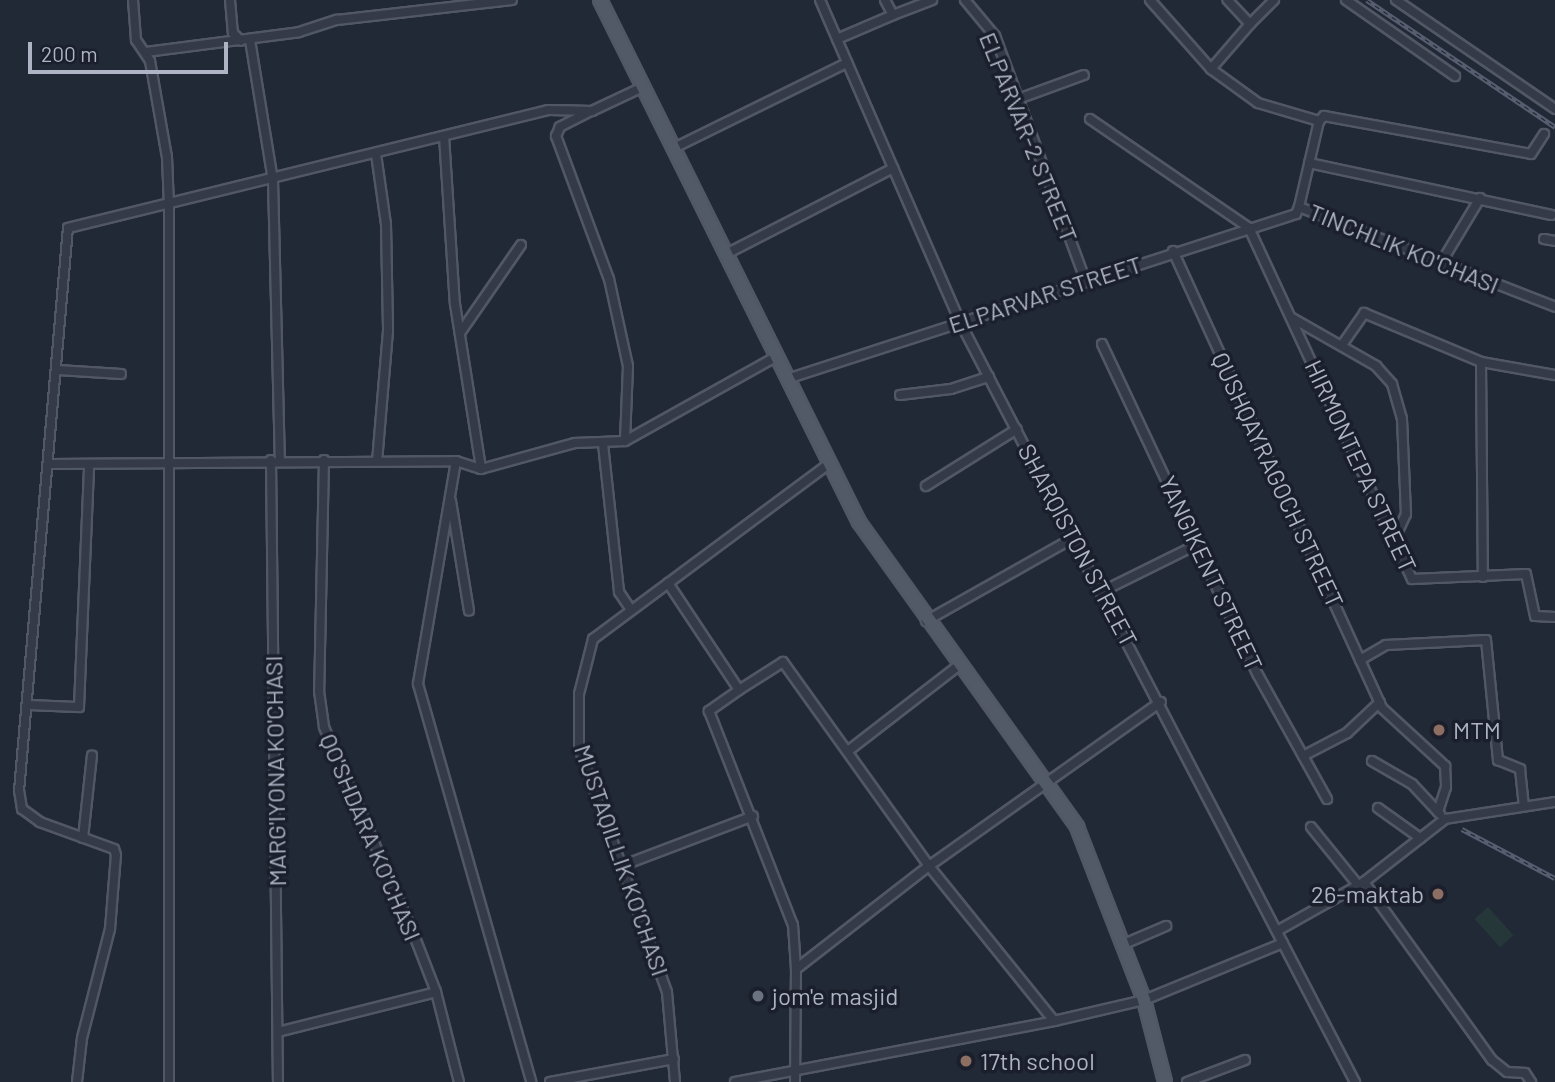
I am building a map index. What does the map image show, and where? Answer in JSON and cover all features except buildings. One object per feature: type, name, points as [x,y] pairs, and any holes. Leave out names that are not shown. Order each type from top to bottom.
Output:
[{"type":"main road","points":[[600,0],[859,522],[958,666],[1077,827],[1144,1000],[1165,1082]]},
{"type":"street","points":[[133,0],[136,40],[146,52],[167,157],[169,206],[169,1082]]},
{"type":"street","name":"MARG'IYONA KO'CHASI","points":[[230,0],[233,33],[245,40],[273,180],[278,1082]]},
{"type":"street","points":[[146,52],[245,40],[337,20],[512,0]]},
{"type":"street","name":"SHARQISTON STREET","points":[[820,0],[960,322],[1161,702],[1356,1082]]},
{"type":"street","points":[[885,0],[893,15]]},
{"type":"street","points":[[837,39],[933,0]]},
{"type":"street","name":"ELPARVAR-2 STREET","points":[[965,0],[995,36],[1085,279]]},
{"type":"street","points":[[1150,0],[1211,69],[1258,103],[1319,121],[1324,116],[1531,154],[1544,134]]},
{"type":"street","points":[[1228,0],[1250,24]]},
{"type":"street","points":[[1211,69],[1274,0]]},
{"type":"street","points":[[1346,0],[1455,76]]},
{"type":"street","points":[[1403,2],[1555,109]]},
{"type":"street","points":[[674,148],[847,64]]},
{"type":"street","points":[[1018,99],[1084,75]]},
{"type":"street","points":[[625,441],[628,366],[609,279],[556,136],[560,127],[643,87]]},
{"type":"street","points":[[77,1082],[82,1038],[110,929],[117,855],[22,808],[19,791],[51,464],[68,228],[169,206],[548,110],[592,111]]},
{"type":"street","points":[[1090,119],[1249,228]]},
{"type":"street","name":"TINCHLIK KO'CHASI","points":[[1319,121],[1299,207],[1555,307]]},
{"type":"street","points":[[444,136],[460,333],[481,469]]},
{"type":"street","points":[[376,154],[386,224],[388,331],[377,461]]},
{"type":"street","points":[[1310,163],[1550,215]]},
{"type":"street","points":[[726,254],[893,168]]},
{"type":"street","points":[[1441,263],[1479,198]]},
{"type":"street","name":"ELPARVAR STREET","points":[[787,379],[1085,279],[1296,214],[1299,207]]},
{"type":"street","name":"HIRMONTEPA STREET","points":[[1249,228],[1393,542],[1415,581],[1529,575],[1535,616],[1555,617]]},
{"type":"street","points":[[1544,239],[1555,242]]},
{"type":"street","points":[[460,333],[522,245]]},
{"type":"street","name":"QUSHQAYRAGOCH STREET","points":[[1173,251],[1381,705]]},
{"type":"street","points":[[1342,345],[1364,313],[1481,362],[1555,375]]},
{"type":"street","points":[[1292,318],[1342,345],[1385,375],[1400,405],[1406,514],[1393,542]]},
{"type":"street","name":"YANGIKENT STREET","points":[[1102,344],[1198,544],[1327,799]]},
{"type":"street","points":[[51,464],[276,460],[456,461],[481,469],[575,443],[603,444],[625,441],[775,357]]},
{"type":"street","points":[[1481,362],[1483,577]]},
{"type":"street","points":[[58,370],[121,374]]},
{"type":"street","points":[[900,395],[951,389],[989,377]]},
{"type":"street","points":[[926,486],[1017,429]]},
{"type":"street","points":[[603,444],[619,592],[629,607]]},
{"type":"street","name":"QO'SHDARA KO'CHASI","points":[[324,460],[319,691],[324,727],[436,992],[459,1082]]},
{"type":"street","points":[[456,461],[418,684],[531,1082]]},
{"type":"street","points":[[27,705],[79,707],[89,464]]},
{"type":"street","name":"MUSTAQILLIK KO'CHASI","points":[[675,1082],[667,992],[579,748],[579,694],[593,639],[629,607],[668,583],[829,464]]},
{"type":"street","points":[[450,495],[469,611]]},
{"type":"street","points":[[926,621],[1075,537]]},
{"type":"street","points":[[1103,591],[1198,544]]},
{"type":"street","points":[[668,583],[739,690]]},
{"type":"street","points":[[1360,660],[1386,645],[1486,640],[1497,760],[1520,769],[1524,806]]},
{"type":"street","points":[[795,1082],[796,969],[793,925],[753,816],[709,711],[783,662],[929,866],[1054,1021]]},
{"type":"street","points":[[848,751],[958,666]]},
{"type":"street","points":[[796,969],[1045,781],[1161,702]]},
{"type":"street","points":[[1303,756],[1347,733],[1381,705],[1445,766],[1446,787],[1438,811]]},
{"type":"street","points":[[83,838],[92,755]]},
{"type":"street","points":[[1372,761],[1412,784],[1445,819]]},
{"type":"street","points":[[1277,931],[1361,884],[1445,819],[1555,802]]},
{"type":"street","points":[[1378,808],[1420,838]]},
{"type":"street","points":[[621,866],[753,816]]},
{"type":"street","points":[[1311,827],[1361,884],[1492,1060],[1507,1072],[1525,1073],[1531,1082]]},
{"type":"street","points":[[1124,944],[1166,926]]},
{"type":"street","points":[[735,1082],[795,1068],[1054,1021],[1144,1000],[1283,943]]},
{"type":"street","points":[[278,1032],[436,992]]},
{"type":"street","points":[[550,1082],[674,1059]]},
{"type":"street","points":[[1187,1082],[1245,1060]]},
{"type":"shaded area","points":[[1488,907],[1513,935],[1500,947],[1475,919]]},
{"type":"railway","points":[[1367,0],[1555,127]]},
{"type":"railway","points":[[1462,829],[1555,878]]},
{"type":"place","name":"MTM","points":[[1439,730]]},
{"type":"place","name":"26-maktab","points":[[1438,894]]},
{"type":"place","name":"jom'e masjid","points":[[758,996]]},
{"type":"place","name":"17th school","points":[[966,1061]]}]
